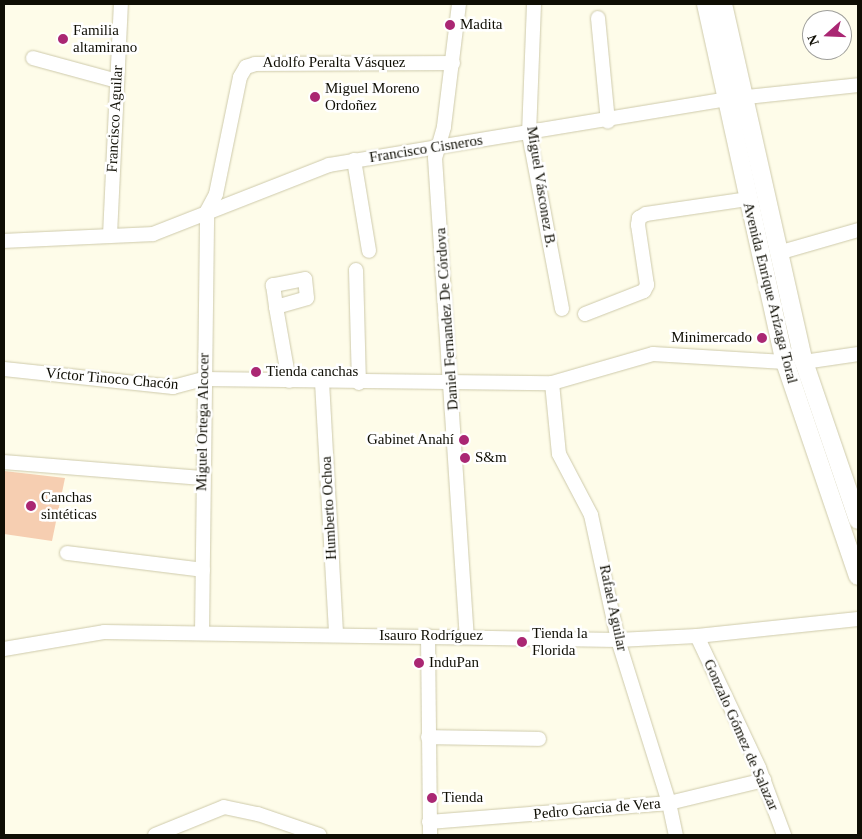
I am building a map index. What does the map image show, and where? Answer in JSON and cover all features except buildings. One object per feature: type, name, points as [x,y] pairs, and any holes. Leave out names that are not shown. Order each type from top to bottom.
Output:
[{"type":"main road","name":"Avenida Enrique Arízaga Toral","points":[[706,4],[736,98],[778,253],[804,362],[858,520]]},
{"type":"main road","name":"Avenida Enrique Arízaga Toral","points":[[724,4],[747,200],[785,362],[858,576]]},
{"type":"street","name":"Francisco Aguilar","points":[[110,235],[122,4]]},
{"type":"street","name":"Daniel Fernandez De Córdova","points":[[459,4],[453,63],[436,176],[453,383],[467,636]]},
{"type":"street","name":"Miguel Vásconez B.","points":[[534,4],[529,134],[562,309]]},
{"type":"street","points":[[598,18],[608,122]]},
{"type":"street","points":[[33,58],[117,80]]},
{"type":"street","name":"Adolfo Peralta Vásquez","points":[[207,211],[216,194],[240,77],[246,67],[256,64],[453,63]]},
{"type":"street","name":"Francisco Cisneros","points":[[4,241],[153,234],[207,211],[328,165],[608,122],[736,98],[858,85]]},
{"type":"street","points":[[354,160],[369,251]]},
{"type":"street","points":[[585,314],[644,290],[647,285],[638,225],[640,218],[646,214],[747,200]]},
{"type":"street","name":"Miguel Ortega Alcocer","points":[[202,633],[201,478],[207,211]]},
{"type":"street","points":[[778,253],[858,230]]},
{"type":"street","points":[[356,270],[359,383]]},
{"type":"street","points":[[276,307],[289,381]]},
{"type":"street","name":"Víctor Tinoco Chacón","points":[[4,369],[173,388],[203,379],[359,383],[552,383],[653,354],[785,362]]},
{"type":"street","points":[[804,362],[858,354]]},
{"type":"street","name":"Humberto Ochoa","points":[[322,382],[336,635]]},
{"type":"street","name":"Rafael Aguilar","points":[[552,383],[559,454],[591,515],[618,640],[669,803],[676,835]]},
{"type":"street","points":[[4,462],[201,478]]},
{"type":"street","points":[[67,553],[203,570]]},
{"type":"street","name":"Isauro Rodríguez","points":[[4,649],[104,632],[467,636],[618,640],[697,636],[858,619]]},
{"type":"street","points":[[428,636],[429,829]]},
{"type":"street","name":"Gonzalo Gómez de Salazar","points":[[697,636],[764,780],[784,835]]},
{"type":"street","points":[[428,737],[539,739]]},
{"type":"street","name":"Pedro Garcia de Vera","points":[[429,829],[669,803],[764,780]]},
{"type":"street","points":[[155,835],[224,807],[258,814],[318,835]]},
{"type":"shaded area","name":"Canchas sintéticas","points":[[4,471],[65,478],[52,541],[4,534]]},
{"type":"place","name":"Madita","points":[[450,25]]},
{"type":"place","name":"Familia altamirano","points":[[63,39]]},
{"type":"place","name":"Miguel Moreno Ordoñez","points":[[315,97]]},
{"type":"place","name":"Minimercado","points":[[762,338]]},
{"type":"place","name":"Tienda canchas","points":[[256,372]]},
{"type":"place","name":"Gabinet Anahí","points":[[464,440]]},
{"type":"place","name":"S&m","points":[[465,458]]},
{"type":"place","name":"Canchas sintéticas","points":[[31,506]]},
{"type":"place","name":"Tienda la Florida","points":[[522,642]]},
{"type":"place","name":"InduPan","points":[[419,663]]},
{"type":"place","name":"Tienda","points":[[432,798]]}]
